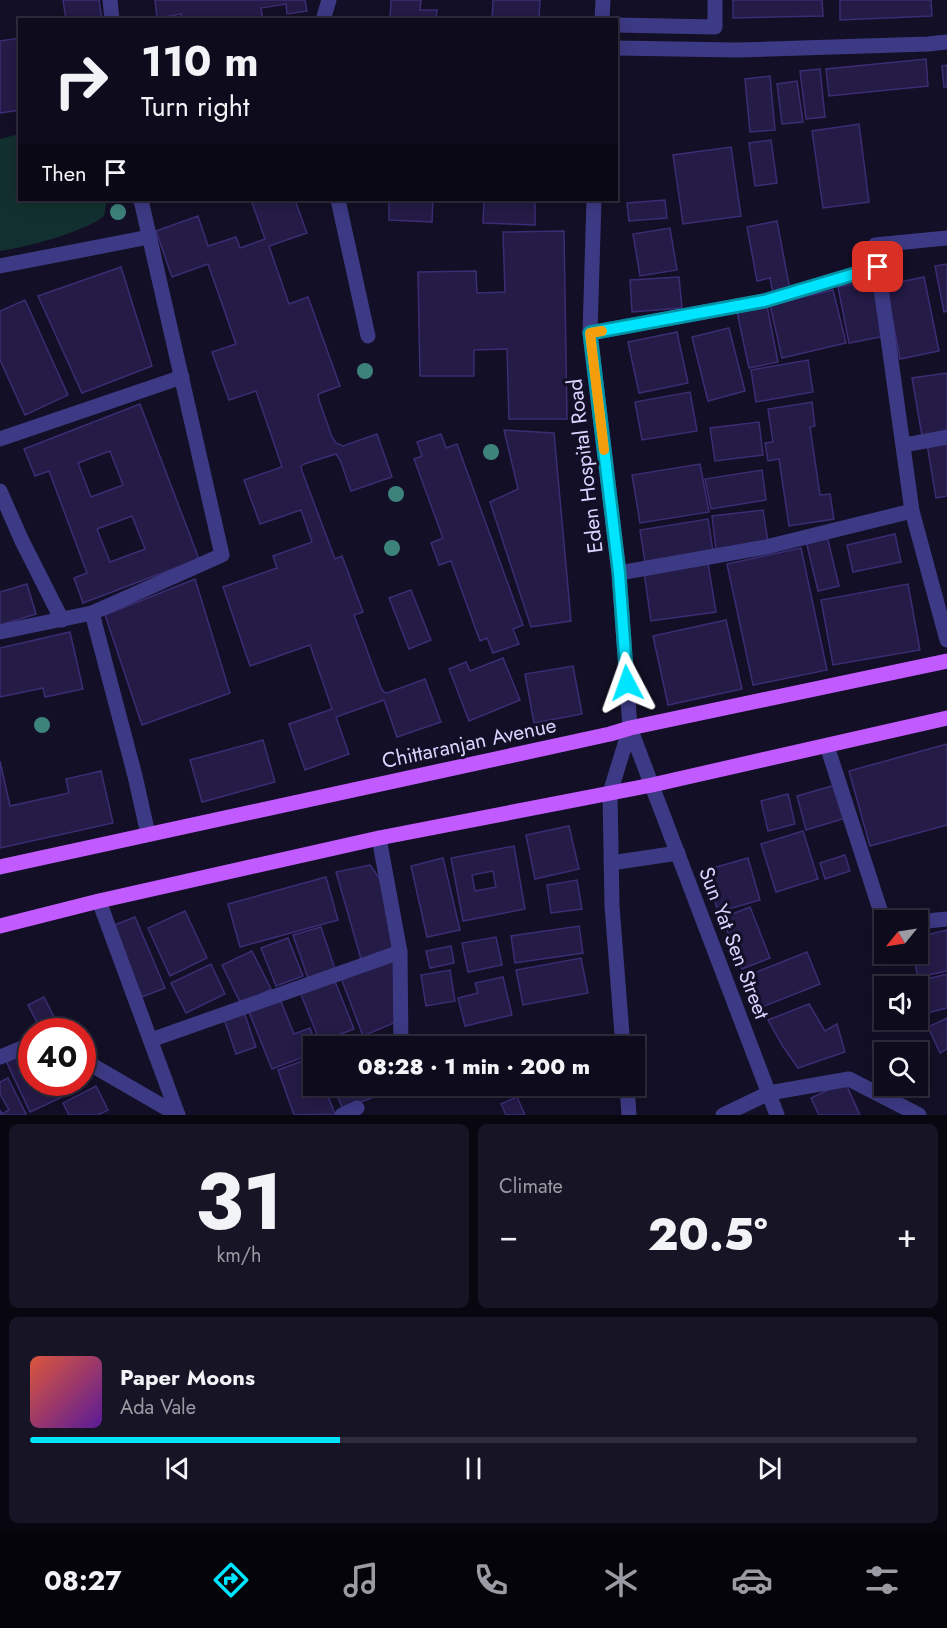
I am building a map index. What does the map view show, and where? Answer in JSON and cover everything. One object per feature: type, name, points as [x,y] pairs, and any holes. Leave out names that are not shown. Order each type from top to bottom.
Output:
[{"type":"main road","name":"Chittaranjan Avenue","points":[[0,867],[630,728],[947,661]]},
{"type":"main road","points":[[0,926],[99,901],[379,838],[652,785],[947,718]]},
{"type":"street","points":[[110,0],[112,18]]},
{"type":"street","points":[[324,18],[329,0]]},
{"type":"street","points":[[602,18],[603,0]]},
{"type":"street","points":[[618,25],[715,27],[715,0]]},
{"type":"street","points":[[618,48],[737,50],[916,45],[947,42]]},
{"type":"street","points":[[0,632],[92,614],[222,555],[141,201]]},
{"type":"street","points":[[338,201],[368,336]]},
{"type":"street","name":"Eden Hospital Road","points":[[594,201],[590,333],[619,573],[630,728]]},
{"type":"street","points":[[0,266],[149,237]]},
{"type":"street","points":[[947,238],[875,245],[912,511],[947,640]]},
{"type":"street","points":[[590,333],[764,301],[878,267]]},
{"type":"street","points":[[0,440],[182,377]]},
{"type":"street","points":[[904,445],[947,436]]},
{"type":"street","points":[[0,491],[22,541],[62,620]]},
{"type":"street","points":[[619,573],[766,547],[912,511]]},
{"type":"street","points":[[92,614],[148,834]]},
{"type":"street","points":[[622,1036],[612,906],[610,793],[630,728]]},
{"type":"street","name":"Sun Yat Sen Street","points":[[630,728],[777,1115]]},
{"type":"street","points":[[827,746],[880,910]]},
{"type":"street","points":[[379,838],[400,952],[401,1036]]},
{"type":"street","points":[[611,863],[678,853]]},
{"type":"street","points":[[99,901],[178,1115]]},
{"type":"street","points":[[928,921],[947,919]]},
{"type":"street","points":[[151,1040],[400,952]]},
{"type":"street","points":[[0,1057],[18,1050]]},
{"type":"street","points":[[96,1067],[178,1115]]},
{"type":"street","points":[[723,1115],[769,1093],[849,1078],[919,1115]]},
{"type":"street","points":[[628,1096],[629,1115]]},
{"type":"street","points":[[342,1115],[357,1108]]},
{"type":"green space","points":[[18,134],[18,201],[107,201],[104,216],[69,233],[39,243],[0,251],[0,139]]},
{"type":"building","points":[[63,0],[99,0],[102,18],[66,18]]},
{"type":"building","points":[[155,0],[305,0],[307,11],[287,14],[286,4],[261,8],[263,18],[182,18],[181,14],[157,18]]},
{"type":"building","points":[[391,0],[421,0],[420,10],[437,10],[436,18],[390,18]]},
{"type":"building","points":[[493,0],[540,0],[539,18],[492,18]]},
{"type":"building","points":[[733,0],[822,0],[823,16],[733,18]]},
{"type":"building","points":[[840,0],[931,0],[932,16],[840,20]]},
{"type":"building","points":[[18,38],[18,110],[0,113],[0,41]]},
{"type":"building","points":[[926,59],[928,86],[829,96],[826,69]]},
{"type":"building","points":[[947,65],[947,87],[944,87],[942,66]]},
{"type":"building","points":[[820,69],[825,117],[806,119],[800,71]]},
{"type":"building","points":[[770,76],[775,130],[750,132],[745,79]]},
{"type":"building","points":[[797,81],[803,122],[782,124],[777,84]]},
{"type":"building","points":[[859,124],[869,202],[823,208],[812,131]]},
{"type":"building","points":[[771,140],[777,183],[755,186],[749,143]]},
{"type":"building","points":[[731,147],[741,216],[683,224],[673,155]]},
{"type":"building","points":[[665,200],[667,218],[629,221],[627,203]]},
{"type":"building","points":[[251,201],[295,201],[307,233],[269,246],[289,304],[308,297],[340,386],[318,395],[319,400],[336,443],[343,446],[377,434],[392,477],[351,491],[336,454],[304,464],[301,466],[302,471],[335,559],[342,556],[363,612],[354,615],[381,688],[387,693],[425,679],[441,722],[397,737],[384,700],[336,717],[349,754],[305,770],[289,724],[332,709],[310,645],[250,666],[223,587],[277,568],[273,556],[312,542],[301,510],[260,524],[244,480],[282,467],[256,391],[229,400],[212,352],[236,344],[208,264],[172,277],[156,231],[198,216],[208,246],[236,237],[240,248],[265,239]]},
{"type":"building","points":[[389,201],[433,201],[432,222],[389,220]]},
{"type":"building","points":[[484,201],[535,201],[535,225],[483,223]]},
{"type":"building","points":[[777,221],[790,290],[773,293],[770,278],[757,281],[747,227]]},
{"type":"building","points":[[670,228],[677,270],[640,276],[633,234]]},
{"type":"building","points":[[564,231],[567,419],[509,419],[507,349],[474,350],[474,376],[420,376],[418,272],[476,271],[477,293],[505,292],[503,232]]},
{"type":"building","points":[[947,264],[947,311],[944,312],[935,266]]},
{"type":"building","points":[[121,267],[152,366],[82,393],[38,296]]},
{"type":"building","points":[[679,277],[682,308],[632,312],[630,280]]},
{"type":"building","points":[[924,277],[939,351],[900,359],[886,285]]},
{"type":"building","points":[[874,280],[886,336],[849,343],[838,287]]},
{"type":"building","points":[[833,290],[846,343],[782,358],[770,305]]},
{"type":"building","points":[[25,300],[68,395],[25,415],[0,360],[0,311]]},
{"type":"building","points":[[767,306],[778,362],[749,368],[737,312]]},
{"type":"building","points":[[729,328],[745,391],[708,401],[692,337]]},
{"type":"building","points":[[677,332],[688,383],[639,393],[628,342]]},
{"type":"building","points":[[808,360],[813,392],[756,402],[751,370]]},
{"type":"building","points":[[947,373],[947,432],[922,436],[912,378]]},
{"type":"building","points":[[690,392],[697,431],[642,440],[635,402]]},
{"type":"building","points":[[812,402],[815,426],[810,427],[820,495],[830,494],[834,519],[789,526],[779,459],[768,461],[765,443],[773,442],[768,409]]},
{"type":"building","points":[[140,404],[199,559],[83,603],[74,578],[87,573],[49,471],[35,476],[24,449]],"holes":[[[110,451],[123,485],[91,497],[78,463]],[[132,516],[145,549],[110,562],[97,529]]]},
{"type":"building","points":[[759,422],[763,455],[715,461],[710,428]]},
{"type":"building","points":[[504,430],[554,433],[571,621],[531,627],[490,502],[518,489]]},
{"type":"building","points":[[441,434],[446,448],[457,444],[523,625],[513,629],[519,644],[493,653],[487,638],[480,641],[451,561],[439,565],[431,543],[443,538],[414,459],[422,456],[417,442]]},
{"type":"building","points":[[947,441],[947,496],[936,498],[927,444]]},
{"type":"building","points":[[700,464],[709,512],[640,523],[632,475]]},
{"type":"building","points":[[762,470],[766,500],[711,509],[705,479]]},
{"type":"building","points":[[763,510],[768,542],[716,549],[712,516]]},
{"type":"building","points":[[708,519],[713,551],[645,562],[640,530]]},
{"type":"building","points":[[895,534],[901,562],[853,572],[847,545]]},
{"type":"building","points":[[827,536],[839,586],[818,591],[806,541]]},
{"type":"building","points":[[801,548],[827,670],[753,685],[727,564]]},
{"type":"building","points":[[708,563],[716,612],[651,621],[644,572]]},
{"type":"building","points":[[195,579],[230,693],[142,725],[105,615]]},
{"type":"building","points":[[27,584],[36,614],[0,625],[0,592]]},
{"type":"building","points":[[908,584],[920,650],[833,665],[821,600]]},
{"type":"building","points":[[411,590],[431,640],[409,649],[389,598]]},
{"type":"building","points":[[726,620],[742,689],[668,705],[653,636]]},
{"type":"building","points":[[70,632],[83,689],[45,697],[43,688],[0,697],[0,648]]},
{"type":"building","points":[[503,658],[520,700],[469,721],[449,669],[466,662],[470,671]]},
{"type":"building","points":[[573,666],[582,714],[534,723],[525,674]]},
{"type":"building","points":[[263,740],[275,782],[202,802],[190,760]]},
{"type":"building","points":[[947,744],[947,825],[870,846],[849,771]]},
{"type":"building","points":[[0,761],[10,806],[69,793],[66,779],[101,771],[113,823],[0,848]]},
{"type":"building","points":[[839,784],[849,817],[806,830],[797,796]]},
{"type":"building","points":[[788,794],[795,824],[768,831],[761,801]]},
{"type":"building","points":[[569,826],[579,869],[535,879],[526,835]]},
{"type":"building","points":[[803,831],[818,879],[776,892],[761,844]]},
{"type":"building","points":[[514,846],[525,909],[463,921],[451,858]],"holes":[[[493,871],[496,887],[475,891],[472,875]]]},
{"type":"building","points":[[845,855],[850,871],[825,879],[820,863]]},
{"type":"building","points":[[443,858],[460,930],[427,937],[411,866]]},
{"type":"building","points":[[748,858],[760,900],[718,912],[706,870]]},
{"type":"building","points":[[370,865],[380,879],[395,949],[361,959],[336,872]]},
{"type":"building","points":[[326,877],[338,920],[240,947],[228,904]]},
{"type":"building","points":[[577,880],[582,909],[551,913],[547,885]]},
{"type":"building","points":[[750,907],[770,958],[742,969],[722,918]]},
{"type":"building","points":[[185,911],[207,958],[170,976],[148,928]]},
{"type":"building","points":[[135,917],[165,988],[142,997],[112,926]]},
{"type":"building","points":[[579,926],[583,953],[515,963],[511,936]]},
{"type":"building","points":[[321,927],[335,969],[308,978],[293,935]]},
{"type":"building","points":[[947,930],[947,971],[918,976],[915,964],[928,964],[928,935]]},
{"type":"building","points":[[496,937],[502,965],[468,972],[462,943]]},
{"type":"building","points":[[288,938],[303,976],[276,986],[261,948]]},
{"type":"building","points":[[451,946],[454,963],[430,968],[426,951]]},
{"type":"building","points":[[252,951],[271,989],[241,1004],[222,965]]},
{"type":"building","points":[[807,952],[820,984],[757,1009],[744,977]]},
{"type":"building","points":[[395,958],[396,1022],[363,1036],[341,978]]},
{"type":"building","points":[[581,958],[588,993],[523,1005],[516,970]]},
{"type":"building","points":[[211,964],[225,994],[186,1013],[171,983]]},
{"type":"building","points":[[450,970],[455,1001],[426,1006],[421,975]]},
{"type":"building","points":[[947,974],[947,1008],[928,1013],[928,979]]},
{"type":"building","points":[[503,977],[512,1015],[465,1026],[458,998],[478,993],[475,983]]},
{"type":"building","points":[[334,979],[354,1029],[336,1036],[318,1036],[300,992]]},
{"type":"building","points":[[44,997],[54,1018],[35,1018],[28,1005]]},
{"type":"building","points":[[280,999],[294,1034],[310,1028],[313,1036],[303,1036],[303,1057],[272,1069],[249,1012]]},
{"type":"building","points":[[809,1004],[825,1031],[837,1024],[845,1052],[798,1068],[768,1020]]},
{"type":"building","points":[[244,1012],[256,1047],[236,1054],[224,1019]]},
{"type":"building","points":[[947,1018],[947,1049],[940,1053],[928,1027]]},
{"type":"building","points":[[18,1055],[18,1086],[6,1061]]},
{"type":"building","points":[[303,1061],[303,1096],[328,1096],[335,1114],[294,1115],[278,1070]]},
{"type":"building","points":[[8,1078],[26,1114],[24,1115],[0,1115],[0,1110],[2,1114],[9,1110],[0,1094],[0,1082]]},
{"type":"building","points":[[845,1082],[860,1115],[819,1115],[811,1098]]},
{"type":"building","points":[[96,1086],[108,1110],[98,1115],[69,1115],[63,1103],[77,1096],[96,1096]]},
{"type":"building","points":[[22,1096],[64,1096],[30,1112]]},
{"type":"building","points":[[337,1096],[370,1096],[371,1098],[343,1109]]},
{"type":"building","points":[[517,1097],[525,1115],[506,1115],[501,1104]]},
{"type":"slow traffic","points":[[602,331],[590,333],[604,450]]},
{"type":"route","points":[[627,683],[619,573],[590,333],[764,301],[878,267]]}]
